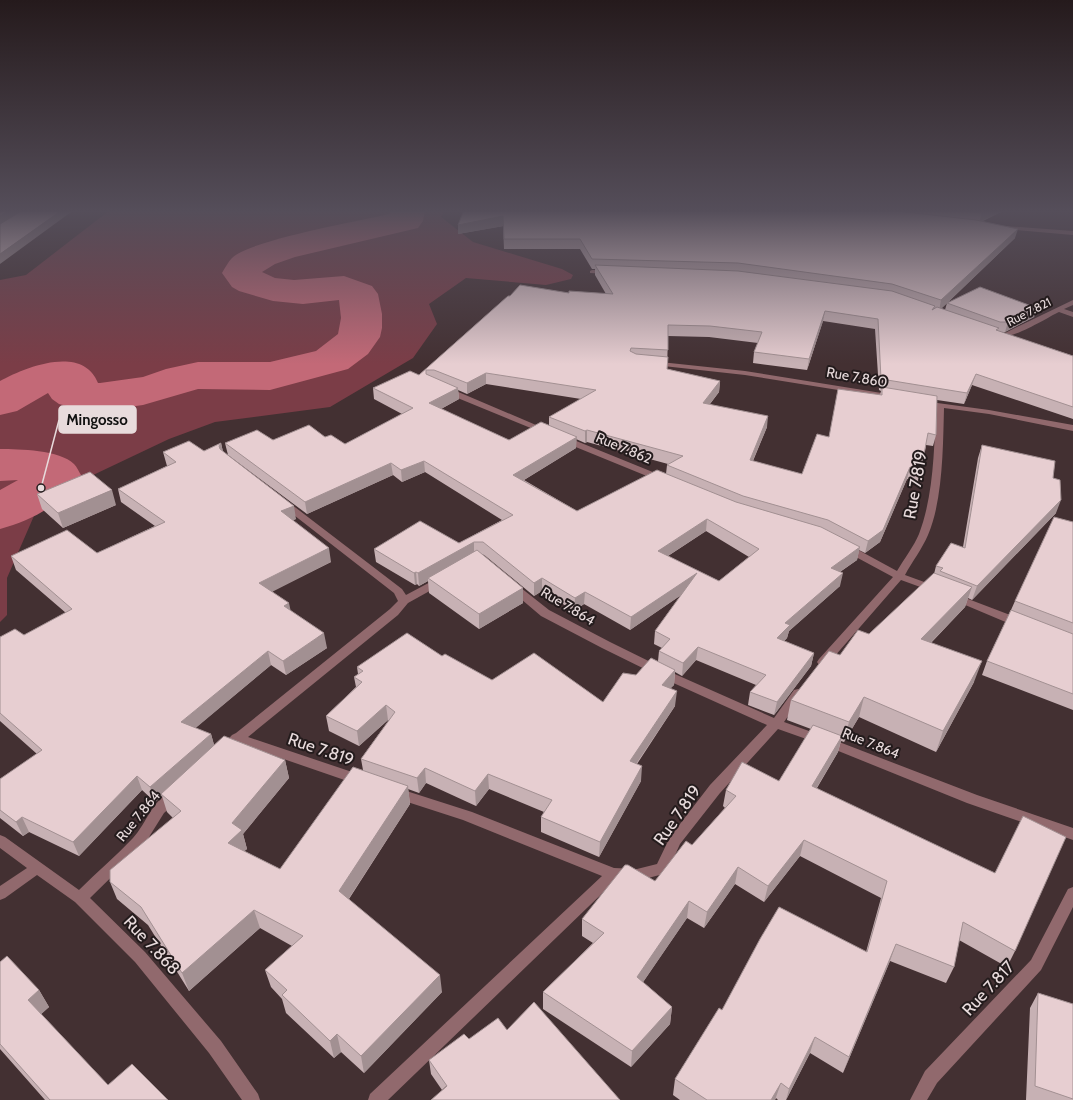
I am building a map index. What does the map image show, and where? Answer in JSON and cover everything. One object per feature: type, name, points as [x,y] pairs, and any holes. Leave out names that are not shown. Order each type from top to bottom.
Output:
[{"type":"street","points":[[592,272],[615,273]]},
{"type":"street","name":"Rue 7.821","points":[[990,332],[1006,335],[1073,302]]},
{"type":"street","points":[[1058,309],[1073,315]]},
{"type":"street","name":"Rue 7.860","points":[[642,362],[745,373],[901,398]]},
{"type":"street","name":"Rue 7.862","points":[[438,387],[674,484]]},
{"type":"street","points":[[924,402],[989,412],[1073,428]]},
{"type":"street","name":"Rue 7.819","points":[[814,671],[900,576],[923,535],[932,506],[939,443],[940,405]]},
{"type":"street","points":[[277,498],[398,591],[404,601]]},
{"type":"street","points":[[836,543],[900,576],[1032,628]]},
{"type":"street","points":[[214,759],[236,738],[394,612],[404,601],[452,574]]},
{"type":"street","name":"Rue 7.864","points":[[503,578],[545,613],[673,678],[776,724],[830,743],[972,799],[1073,834]]},
{"type":"street","name":"Rue 7.819","points":[[385,789],[467,816],[613,874],[637,875],[662,869],[675,841],[715,789],[776,724],[805,683]]},
{"type":"street","name":"Rue 7.819","points":[[236,738],[370,784]]},
{"type":"street","name":"Rue 7.864","points":[[80,898],[139,841],[159,809],[181,789]]},
{"type":"street","name":"Rue 7.868","points":[[0,841],[80,898],[140,957],[215,1047],[252,1100]]},
{"type":"street","points":[[0,894],[37,868]]},
{"type":"street","points":[[376,1100],[613,874]]},
{"type":"street","name":"Rue 7.817","points":[[918,1100],[931,1078],[1036,965],[1073,893]]},
{"type":"shaded area","points":[[44,261],[537,261],[562,269],[573,275],[571,279],[546,285],[466,278],[429,304],[437,324],[413,358],[330,407],[215,422],[169,439],[51,495],[40,502],[7,578],[7,615],[0,622],[0,280],[26,275]]},
{"type":"building","points":[[677,261],[983,261],[941,300],[892,284],[738,263]]},
{"type":"building","points":[[595,265],[738,271],[892,291],[935,306],[932,310],[937,307],[999,328],[996,330],[1073,356],[1073,407],[976,374],[967,393],[881,379],[878,319],[825,311],[809,359],[754,352],[762,332],[710,326],[668,325],[668,350],[631,348],[630,351],[636,354],[668,357],[667,369],[720,381],[703,403],[768,416],[750,460],[802,474],[817,434],[829,437],[838,389],[882,395],[882,387],[937,396],[936,435],[928,433],[921,470],[910,467],[883,530],[868,541],[828,520],[743,496],[667,465],[683,456],[587,430],[585,431],[549,417],[596,390],[486,373],[467,383],[434,370],[426,370],[426,374],[458,388],[429,403],[509,440],[541,422],[577,437],[513,475],[577,511],[657,470],[736,502],[821,527],[860,547],[831,568],[843,573],[785,623],[790,625],[777,638],[814,653],[777,702],[750,692],[766,675],[698,647],[683,663],[659,651],[670,639],[655,631],[697,573],[631,617],[585,592],[575,598],[542,578],[534,583],[483,542],[474,542],[418,573],[414,573],[374,549],[420,521],[459,543],[513,515],[424,461],[401,470],[391,463],[305,502],[225,443],[257,430],[273,440],[309,425],[325,437],[331,435],[345,444],[413,408],[373,388],[410,371],[419,375],[508,296],[510,296],[520,285],[569,293],[569,291],[613,294]],"holes":[[[707,519],[759,549],[719,581],[658,551]]]},
{"type":"building","points":[[980,287],[1037,308],[1008,322],[1000,322],[947,303]]},
{"type":"building","points":[[189,441],[204,451],[221,443],[219,446],[220,449],[294,506],[281,511],[329,548],[259,583],[289,603],[284,606],[324,633],[283,661],[268,651],[181,722],[211,734],[150,787],[137,776],[73,842],[22,817],[16,822],[0,810],[0,779],[42,750],[0,713],[0,637],[15,629],[24,635],[72,609],[11,556],[67,530],[97,553],[165,522],[118,489],[176,462],[163,452]]},
{"type":"building","points":[[982,445],[1055,461],[1053,478],[1060,480],[1061,500],[977,586],[940,571],[943,568],[936,566],[951,543],[965,548]]},
{"type":"building","points":[[90,472],[112,490],[58,513],[37,494]]},
{"type":"building","points":[[1054,517],[1073,522],[1073,623],[1015,601]]},
{"type":"building","points":[[477,550],[523,588],[479,614],[428,578]]},
{"type":"building","points":[[934,573],[972,587],[921,639],[982,661],[943,731],[864,697],[849,722],[791,700],[829,651],[840,655],[858,630],[869,634]]},
{"type":"building","points":[[1011,610],[1073,634],[1073,694],[987,661]]},
{"type":"building","points":[[407,633],[442,656],[445,654],[492,680],[534,653],[603,702],[623,673],[636,675],[651,658],[675,670],[662,685],[677,691],[630,761],[642,766],[600,842],[541,817],[552,800],[488,774],[475,791],[425,768],[417,778],[361,759],[395,712],[386,705],[357,731],[326,716],[362,682],[354,677],[363,671],[357,667]]},
{"type":"building","points":[[813,725],[842,736],[812,786],[995,873],[1023,816],[1066,837],[1015,951],[963,922],[954,967],[896,944],[849,1057],[815,1037],[789,1089],[781,1083],[771,1100],[707,1100],[675,1079],[719,1008],[722,1010],[779,907],[867,952],[887,881],[804,840],[768,886],[738,867],[707,912],[689,901],[637,977],[672,1007],[632,1051],[543,992],[604,933],[582,919],[625,865],[628,865],[655,881],[686,841],[692,845],[736,796],[726,790],[742,762],[779,781]]},
{"type":"building","points":[[224,736],[285,760],[232,823],[242,830],[228,843],[280,869],[353,767],[408,786],[339,891],[440,975],[361,1056],[337,1034],[330,1041],[282,995],[287,990],[265,970],[303,936],[254,910],[182,973],[141,907],[110,882],[110,870],[181,811],[161,794]]},
{"type":"building","points":[[7,956],[39,990],[28,1000],[108,1085],[132,1064],[168,1100],[50,1100],[0,1044],[0,962]]},
{"type":"building","points":[[1038,993],[1073,1004],[1073,1099],[1035,1086]]},
{"type":"building","points":[[534,1002],[620,1100],[431,1100],[447,1086],[429,1060],[464,1034],[469,1039],[498,1018],[507,1030]]},
{"type":"waterway","points":[[0,401],[31,384],[57,375],[65,375],[75,382],[68,389],[76,394],[100,397],[143,391],[165,385],[182,378],[198,376],[270,376],[332,360],[344,352],[359,337],[362,318],[358,294],[344,288],[310,292],[294,292],[263,287],[253,283],[241,273],[246,265],[253,261]]},
{"type":"waterway","points":[[0,465],[34,466],[55,475],[37,492],[0,512]]},
{"type":"place","name":"Mingosso","points":[[41,488]]}]
